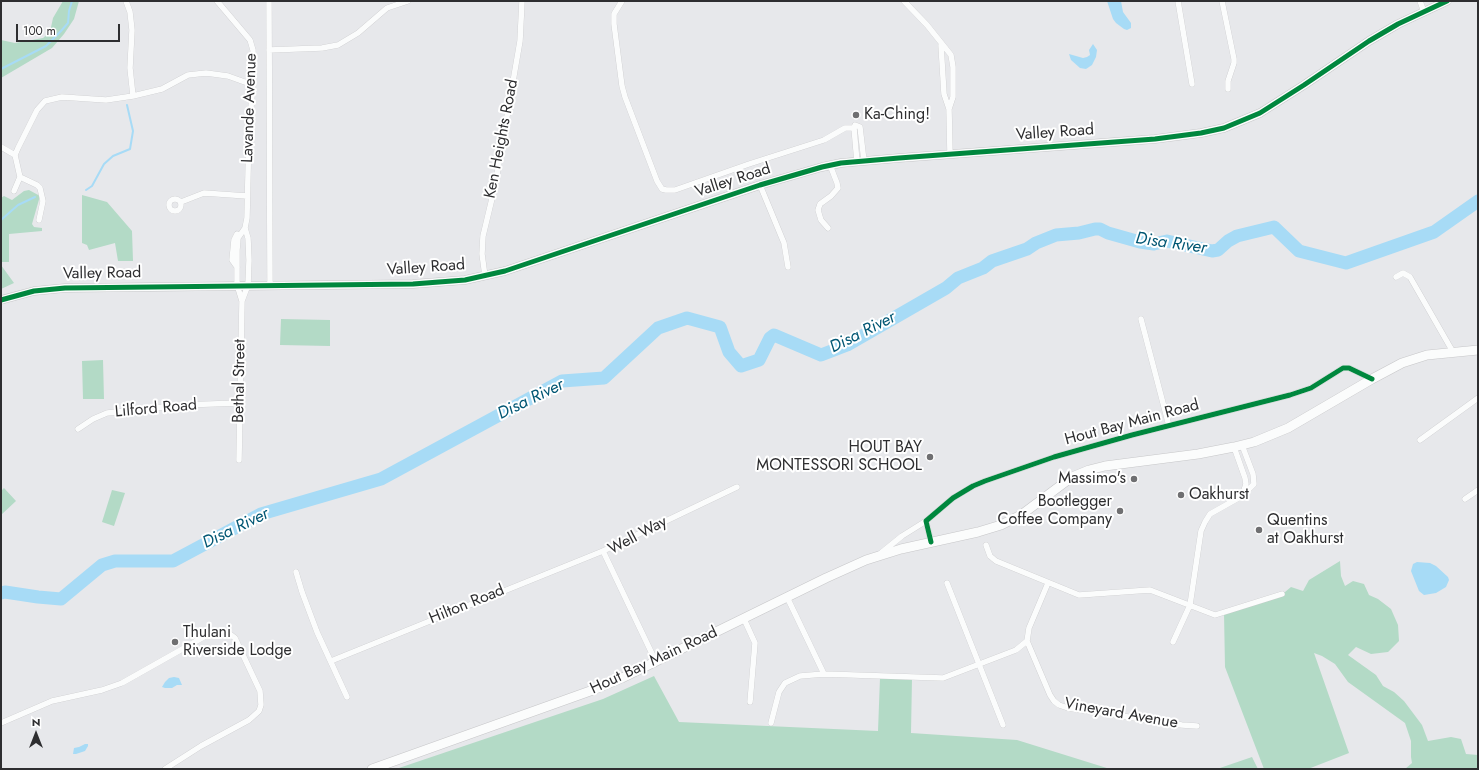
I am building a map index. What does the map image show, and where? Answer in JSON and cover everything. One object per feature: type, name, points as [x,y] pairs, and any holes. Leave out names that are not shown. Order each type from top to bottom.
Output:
[{"type":"main road","name":"Hout Bay Main Road","points":[[372,769],[593,690],[622,678],[852,566],[878,556],[1001,525],[1021,515],[1072,477],[1093,469],[1105,466],[1184,457],[1238,446],[1269,437],[1288,428],[1372,379],[1411,360],[1427,355],[1478,350]]},
{"type":"street","points":[[126,1],[130,12],[132,30],[130,68],[133,96]]},
{"type":"street","name":"Lavande Avenue","points":[[216,1],[250,40],[253,50],[253,84],[249,130],[247,218],[245,228],[238,238],[237,286]]},
{"type":"street","points":[[269,1],[270,285]]},
{"type":"street","points":[[269,50],[322,48],[338,45],[352,37],[387,8],[408,1]]},
{"type":"street","name":"Ken Heights Road","points":[[485,276],[482,254],[483,236],[495,186],[520,41],[522,1]]},
{"type":"street","points":[[622,1],[614,14],[614,24],[624,96],[657,182],[662,188],[674,190],[824,140],[845,128],[854,128],[860,161]]},
{"type":"street","points":[[904,1],[927,25],[948,51],[952,62],[953,97],[949,111],[950,154]]},
{"type":"street","points":[[1178,1],[1192,84]]},
{"type":"street","points":[[1222,1],[1234,59],[1228,81],[1228,89]]},
{"type":"street","points":[[1420,1],[1424,12]]},
{"type":"street","name":"Valley Road","points":[[1,300],[34,291],[65,288],[428,283],[460,281],[485,276],[760,185],[830,165],[860,161],[1155,139],[1201,133],[1224,128],[1276,104],[1369,41],[1398,24],[1447,1]]},
{"type":"street","points":[[942,45],[944,94],[949,111]]},
{"type":"street","points":[[14,191],[20,177],[15,154],[37,110],[45,101],[62,97],[106,100],[133,96],[162,89],[195,74],[221,74],[253,84]]},
{"type":"street","points":[[1,147],[15,154]]},
{"type":"street","points":[[828,228],[821,220],[818,210],[820,204],[831,196],[838,188],[830,165]]},
{"type":"street","points":[[20,177],[33,182],[40,188],[43,201],[39,220]]},
{"type":"street","points":[[760,185],[784,243],[788,267]]},
{"type":"street","points":[[181,202],[204,193],[247,196]]},
{"type":"street","points":[[237,267],[232,260],[234,240],[237,233],[245,228]]},
{"type":"street","name":"Lavande Avenue","points":[[245,228],[248,238],[248,285]]},
{"type":"street","points":[[237,260],[249,260]]},
{"type":"street","points":[[1396,277],[1403,273],[1410,277],[1453,352]]},
{"type":"street","name":"Bethal Street","points":[[239,460],[242,301],[248,285]]},
{"type":"street","name":"Bethal Street","points":[[237,286],[242,301]]},
{"type":"street","points":[[1141,319],[1169,426]]},
{"type":"street","name":"Hout Bay Main Road","points":[[878,556],[888,547],[926,521],[953,498],[979,483],[1054,457],[1298,392],[1317,385],[1336,371],[1343,368],[1349,368],[1372,379]]},
{"type":"street","points":[[1420,440],[1478,398]]},
{"type":"street","name":"Lilford Road","points":[[78,429],[93,419],[107,413],[182,405],[239,403]]},
{"type":"street","points":[[1238,446],[1245,478],[1245,487],[1242,496]]},
{"type":"street","points":[[1173,642],[1190,605],[1203,526],[1210,514],[1242,496],[1253,487],[1253,474],[1238,446]]},
{"type":"street","name":"Well Way","points":[[656,662],[603,551],[737,487]]},
{"type":"street","points":[[1465,499],[1478,490]]},
{"type":"street","points":[[926,521],[931,542]]},
{"type":"street","points":[[986,545],[990,556],[996,561],[1079,595],[1150,590],[1213,615],[1217,615],[1282,594]]},
{"type":"street","name":"Hilton Road","points":[[331,661],[603,551]]},
{"type":"street","points":[[296,572],[312,620],[347,697]]},
{"type":"street","points":[[947,583],[1003,725]]},
{"type":"street","points":[[771,723],[779,692],[785,683],[800,676],[824,674],[943,678],[1016,650],[1027,641],[1029,628],[1048,583]]},
{"type":"street","points":[[787,597],[824,674]]},
{"type":"street","points":[[744,619],[755,643],[750,702]]},
{"type":"street","points":[[1,722],[52,701],[102,690],[122,683],[209,634],[218,631],[227,632],[235,638],[260,691],[261,704],[258,712],[249,720],[201,746],[165,769]]},
{"type":"street","name":"Vineyard Avenue","points":[[1027,641],[1050,695],[1056,704],[1068,708],[1196,726]]},
{"type":"green space","points":[[63,1],[79,1],[74,19],[64,34],[52,48],[1,78],[1,40],[15,43],[43,38],[50,32],[53,18]]},
{"type":"green space","points":[[29,190],[40,196],[32,224],[34,227],[42,228],[42,231],[9,234],[9,262],[1,262],[1,198],[4,196],[12,200],[24,191]]},
{"type":"green space","points":[[82,195],[107,202],[132,231],[133,261],[118,261],[115,243],[89,250],[87,245],[82,243]]},
{"type":"green space","points":[[1,265],[14,283],[1,289]]},
{"type":"green space","points":[[281,319],[330,320],[330,346],[280,345]]},
{"type":"green space","points":[[103,360],[104,399],[83,399],[82,361]]},
{"type":"green space","points":[[4,488],[16,501],[1,515],[1,491]]},
{"type":"green space","points":[[112,490],[125,493],[114,526],[102,522]]},
{"type":"green space","points":[[1340,561],[1341,576],[1345,586],[1353,581],[1364,584],[1369,595],[1378,599],[1391,609],[1398,625],[1399,641],[1388,652],[1371,654],[1356,647],[1348,655],[1376,675],[1383,686],[1394,692],[1404,701],[1422,725],[1428,741],[1451,737],[1461,739],[1466,754],[1478,755],[1478,769],[1405,769],[1412,763],[1411,741],[1405,723],[1348,682],[1335,664],[1314,653],[1349,753],[1308,769],[1264,769],[1225,667],[1224,613],[1285,592],[1291,587],[1303,591],[1309,580]]},
{"type":"green space","points":[[654,676],[679,722],[878,731],[880,678],[912,678],[911,733],[1017,740],[1110,769],[396,769],[603,699]]},
{"type":"green space","points":[[1252,757],[1258,769],[1217,769]]},
{"type":"water","points":[[1107,1],[1121,1],[1123,12],[1131,23],[1131,28],[1127,30],[1124,29],[1116,23],[1113,19]]},
{"type":"water","points":[[1093,44],[1097,50],[1096,57],[1092,65],[1086,69],[1080,68],[1071,60],[1069,54],[1083,58],[1087,57],[1090,55],[1089,50]]},
{"type":"water","points":[[1417,562],[1430,563],[1436,566],[1448,577],[1449,580],[1446,587],[1436,593],[1424,595],[1419,591],[1411,571],[1413,564]]},
{"type":"water","points":[[169,678],[179,678],[182,685],[177,685],[172,688],[162,687]]},
{"type":"water","points":[[88,744],[88,746],[85,751],[73,754],[74,748]]},
{"type":"waterway","points":[[1,69],[46,46],[68,23],[72,1]]},
{"type":"waterway","points":[[86,190],[92,186],[104,164],[113,156],[130,149],[133,131],[127,105]]},
{"type":"waterway","points":[[1,220],[18,205],[35,197]]},
{"type":"waterway","name":"Disa River","points":[[1,593],[5,592],[61,599],[102,565],[115,561],[173,561],[261,514],[381,479],[562,381],[604,378],[658,328],[687,318],[720,327],[729,352],[741,366],[759,360],[770,338],[774,335],[821,355],[847,345],[946,288],[958,278],[983,268],[992,261],[1027,249],[1036,243],[1056,235],[1100,229],[1108,233],[1140,242],[1154,244],[1167,241],[1212,251],[1218,250],[1228,241],[1237,236],[1274,227],[1299,251],[1346,263],[1434,232],[1478,201]]},
{"type":"cycle path","points":[[1,300],[34,291],[65,288],[413,284],[465,280],[505,271],[760,185],[841,163],[1155,139],[1201,133],[1224,128],[1260,113],[1369,41],[1398,24],[1447,1]]},
{"type":"cycle path","points":[[931,542],[926,521],[953,498],[973,486],[985,481],[1054,457],[1132,435],[1290,395],[1311,388],[1343,368],[1349,368],[1372,379]]},
{"type":"place","name":"Ka-Ching!","points":[[856,115]]},
{"type":"place","name":"HOUT BAY MONTESSORI SCHOOL","points":[[930,457]]},
{"type":"place","name":"Massimo's","points":[[1134,479]]},
{"type":"place","name":"Oakhurst","points":[[1181,495]]},
{"type":"place","name":"Bootlegger Coffee Company","points":[[1120,511]]},
{"type":"place","name":"Quentins at Oakhurst","points":[[1259,530]]},
{"type":"place","name":"Thulani Riverside Lodge","points":[[175,642]]}]
